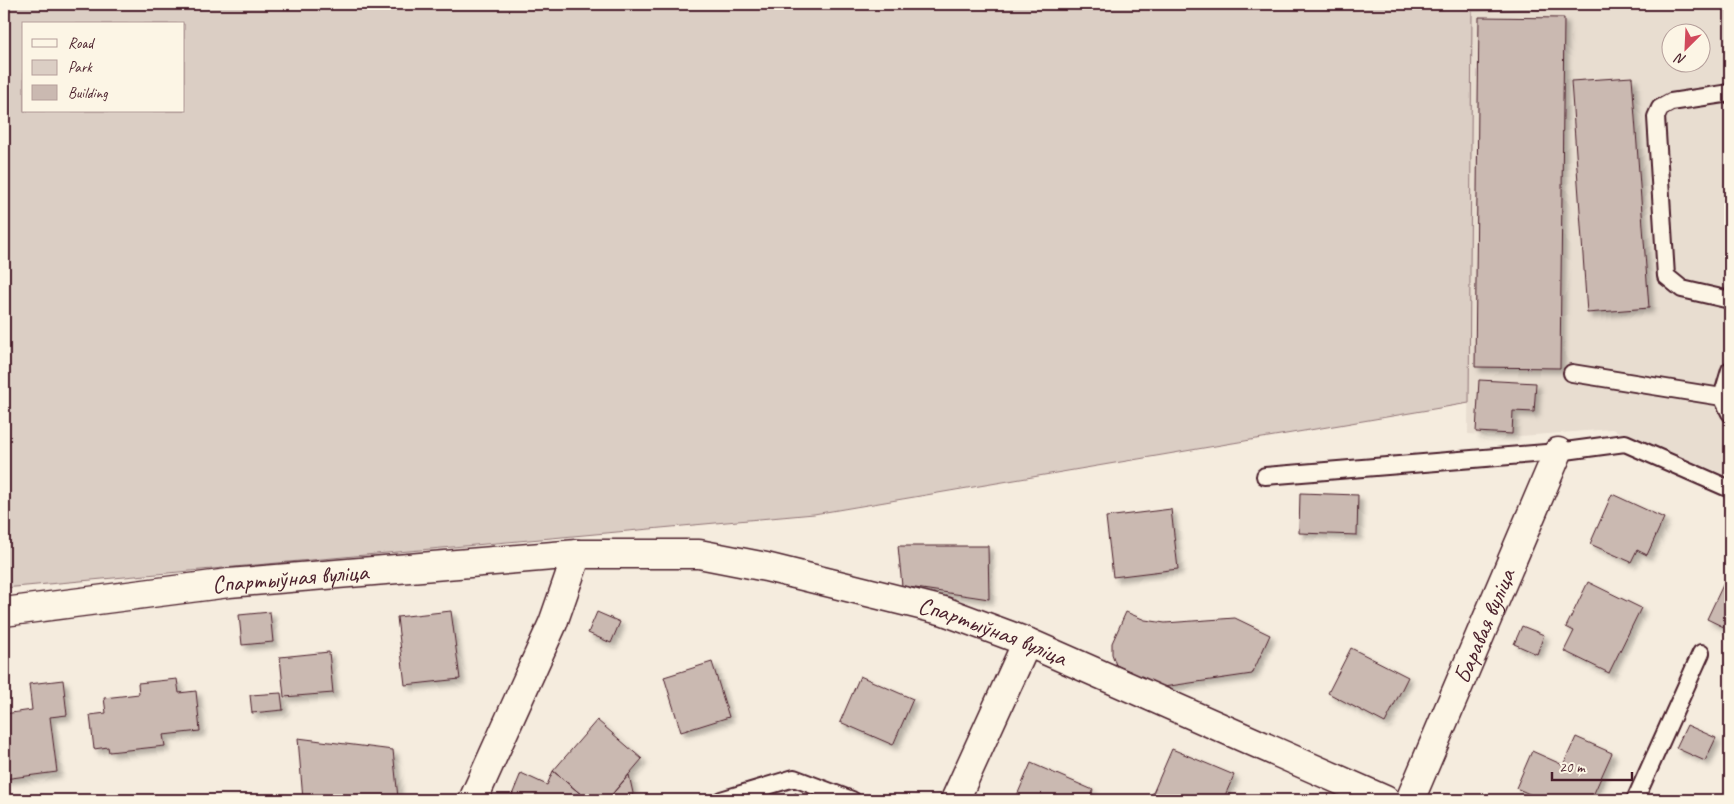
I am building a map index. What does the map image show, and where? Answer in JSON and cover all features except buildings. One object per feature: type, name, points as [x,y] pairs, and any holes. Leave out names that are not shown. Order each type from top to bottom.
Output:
[{"type":"street","name":"Баравая вуліца","points":[[1410,800],[1558,452]]},
{"type":"street","name":"Спартыўная вуліца","points":[[4,612],[229,583],[577,554],[699,554],[766,567],[944,611],[1027,642],[1385,800]]},
{"type":"street","points":[[472,800],[552,623],[577,554]]},
{"type":"street","points":[[955,800],[1027,642]]},
{"type":"lane","points":[[1730,93],[1671,102],[1660,108],[1656,117],[1666,276],[1682,289],[1730,300]]},
{"type":"lane","points":[[1730,370],[1722,397],[1730,413]]},
{"type":"lane","points":[[1572,373],[1722,397]]},
{"type":"lane","points":[[1266,476],[1558,452],[1625,444],[1730,489]]},
{"type":"lane","points":[[1635,800],[1702,653]]},
{"type":"lane","points":[[721,800],[794,778],[852,800]]},
{"type":"shaded area","points":[[1730,4],[1730,477],[1612,429],[1507,437],[1468,434],[1472,10]]},
{"type":"green space","points":[[4,4],[1670,4],[1658,7],[1472,11],[1469,403],[814,514],[4,588]]}]
